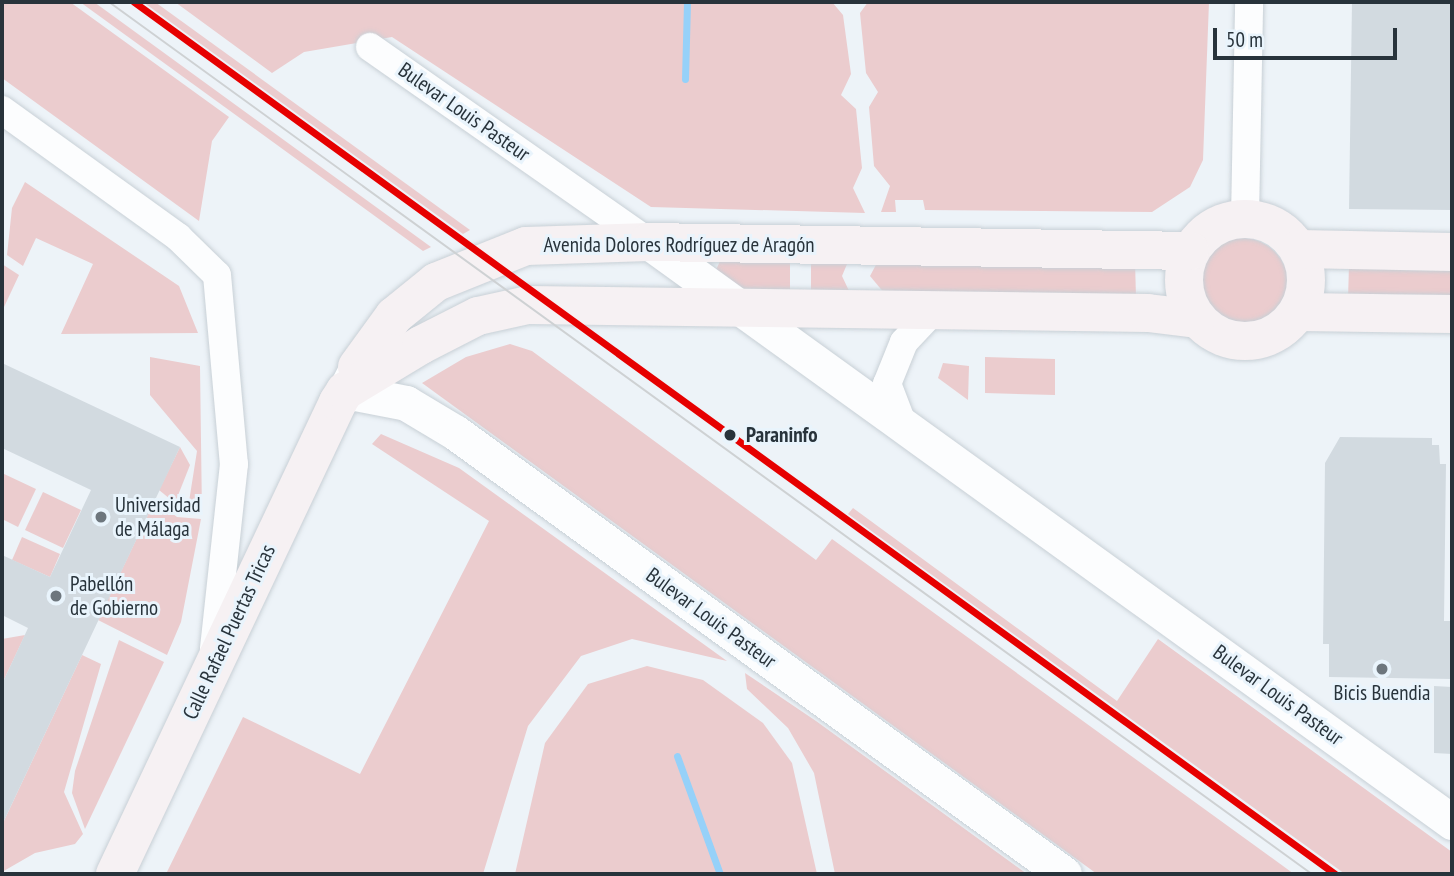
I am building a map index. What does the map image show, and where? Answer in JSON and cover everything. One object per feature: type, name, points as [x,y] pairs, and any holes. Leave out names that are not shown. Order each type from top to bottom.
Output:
[{"type":"main road","points":[[1300,312],[1307,284],[1299,249],[1273,224],[1245,218],[1206,232],[1190,251],[1186,298],[1197,319],[1218,335],[1241,341],[1267,337],[1300,312],[1452,314]]},
{"type":"main road","name":"Avenida Dolores Rodríguez de Aragón","points":[[351,379],[394,316],[436,282],[504,252],[649,242],[1190,251]]},
{"type":"main road","points":[[1299,249],[1452,252]]},
{"type":"main road","points":[[351,379],[478,316],[503,311],[580,305],[935,309],[1197,319]]},
{"type":"main road","name":"Calle Rafael Puertas Tricas","points":[[115,874],[351,379]]},
{"type":"street","points":[[1245,218],[1249,2]]},
{"type":"street","name":"Bulevar Louis Pasteur","points":[[370,47],[649,242],[737,308],[901,420],[1452,822]]},
{"type":"street","points":[[2,110],[178,237],[217,275],[234,464],[213,666]]},
{"type":"street","points":[[901,420],[887,384],[904,342],[935,309]]},
{"type":"street","name":"Bulevar Louis Pasteur","points":[[351,379],[406,403],[456,433],[1064,874]]},
{"type":"shaded area","points":[[2,2],[70,2],[229,117],[212,141],[199,221],[2,78]]},
{"type":"shaded area","points":[[80,2],[94,2],[431,247],[423,251]]},
{"type":"shaded area","points":[[143,2],[155,2],[470,230],[463,234]]},
{"type":"shaded area","points":[[175,2],[832,2],[843,15],[851,74],[841,95],[856,109],[862,168],[853,188],[865,213],[651,207],[392,37],[304,52],[272,73]]},
{"type":"shaded area","points":[[868,2],[1209,2],[1203,160],[1190,187],[1152,212],[925,210],[923,200],[895,200],[896,212],[881,212],[890,186],[874,166],[869,107],[878,92],[866,73],[860,13]]},
{"type":"shaded area","points":[[25,182],[179,286],[198,333],[61,334],[93,264],[36,238],[23,266],[7,255],[12,208]]},
{"type":"shaded area","points":[[1242,238],[1260,242],[1274,252],[1284,266],[1288,284],[1284,302],[1274,316],[1260,326],[1242,330],[1224,326],[1210,316],[1200,302],[1196,284],[1200,266],[1210,252],[1224,242]]},
{"type":"shaded area","points":[[790,257],[790,292],[742,291],[715,272],[721,259]]},
{"type":"shaded area","points":[[811,257],[850,257],[842,276],[850,293],[811,293]]},
{"type":"shaded area","points":[[878,261],[1135,261],[1136,298],[885,294],[870,276]]},
{"type":"shaded area","points":[[2,264],[19,275],[4,307],[2,306]]},
{"type":"shaded area","points":[[1349,265],[1452,267],[1452,302],[1348,300]]},
{"type":"shaded area","points":[[510,344],[532,351],[816,560],[832,539],[1294,874],[1097,874],[422,383],[466,357]]},
{"type":"shaded area","points":[[150,357],[200,366],[202,514],[188,508],[197,451],[150,395]]},
{"type":"shaded area","points":[[985,357],[1055,359],[1055,395],[985,393]]},
{"type":"shaded area","points":[[943,363],[969,366],[968,400],[938,378]]},
{"type":"shaded area","points":[[381,434],[459,468],[727,661],[632,639],[581,656],[528,726],[483,874],[166,874],[243,717],[360,774],[489,521],[372,444]]},
{"type":"shaded area","points":[[180,447],[190,465],[175,503],[159,490]]},
{"type":"shaded area","points":[[2,473],[36,489],[18,527],[2,519]]},
{"type":"shaded area","points":[[43,492],[81,510],[63,548],[25,530]]},
{"type":"shaded area","points":[[155,500],[177,517],[201,519],[181,622],[167,655],[98,620]]},
{"type":"shaded area","points":[[853,508],[1117,701],[1158,639],[1452,852],[1452,874],[1345,874],[848,514]]},
{"type":"shaded area","points":[[22,537],[60,554],[50,577],[12,560]]},
{"type":"shaded area","points":[[25,635],[2,684],[2,639]]},
{"type":"shaded area","points":[[119,640],[164,662],[85,829],[72,793],[75,771]]},
{"type":"shaded area","points":[[82,655],[101,664],[64,792],[83,834],[75,844],[35,853],[2,872],[2,825]]},
{"type":"shaded area","points":[[647,666],[703,680],[763,723],[792,763],[817,874],[515,874],[545,743],[588,684]]},
{"type":"shaded area","points":[[745,673],[816,721],[1027,874],[835,874],[814,773],[788,728],[747,689]]},
{"type":"building","points":[[1352,2],[1452,2],[1452,210],[1349,209]]},
{"type":"building","name":"Pabellón de Gobierno","points":[[2,363],[180,447],[2,825],[2,684],[28,628],[2,615],[2,555],[50,577],[91,490],[2,448]]},
{"type":"building","points":[[1340,437],[1432,438],[1432,445],[1439,445],[1440,464],[1446,464],[1444,621],[1452,621],[1452,679],[1329,677],[1329,644],[1323,644],[1325,463]]},
{"type":"building","points":[[1434,686],[1452,687],[1452,754],[1434,753]]},
{"type":"waterway","points":[[685,79],[687,2]]},
{"type":"waterway","points":[[677,756],[720,874]]},
{"type":"tram line","points":[[109,2],[1312,874]]},
{"type":"transit line","points":[[134,2],[1335,874]]},
{"type":"place","name":"Paraninfo","points":[[730,435]]},
{"type":"place","name":"Universidad de Málaga","points":[[101,517]]},
{"type":"place","name":"Pabellón de Gobierno","points":[[56,596]]},
{"type":"place","name":"Bicis Buendia","points":[[1382,669]]}]
